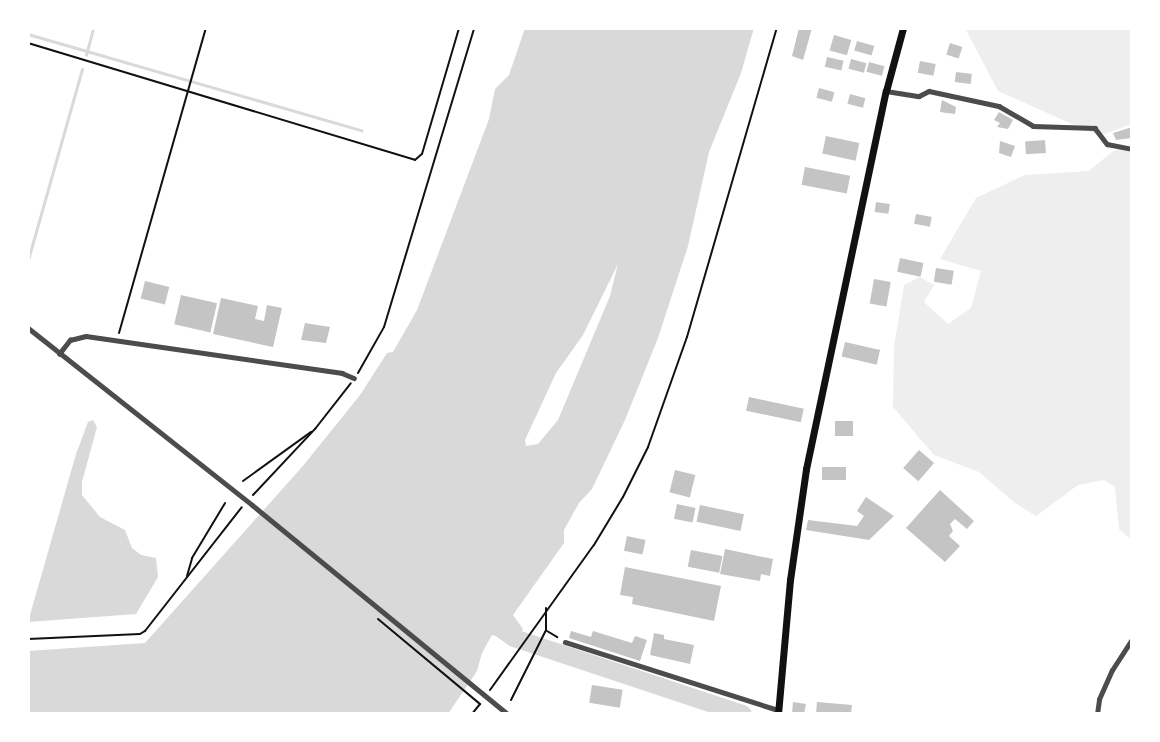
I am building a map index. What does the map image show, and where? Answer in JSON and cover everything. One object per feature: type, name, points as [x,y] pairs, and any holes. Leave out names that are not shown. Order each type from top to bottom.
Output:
[{"type":"main road","points":[[778,712],[790,580],[806,469],[886,92],[904,28]]},
{"type":"street","points":[[886,92],[919,96],[929,91],[999,106],[1033,126],[1095,128],[1107,144],[1132,149]]},
{"type":"street","points":[[28,328],[252,505],[507,714]]},
{"type":"street","points":[[59,354],[70,340],[86,335],[342,373],[355,378]]},
{"type":"street","points":[[1097,714],[1099,699],[1112,670],[1132,639]]},
{"type":"street","points":[[565,642],[778,712]]},
{"type":"path","points":[[117,341],[206,28]]},
{"type":"path","points":[[28,43],[415,160],[422,154],[459,28]]},
{"type":"path","points":[[253,495],[315,429],[355,378],[384,327],[474,28]]},
{"type":"path","points":[[491,691],[546,608],[594,545],[623,497],[662,413],[777,28]]},
{"type":"path","points":[[243,481],[315,429]]},
{"type":"path","points":[[185,579],[192,558],[225,503]]},
{"type":"path","points":[[28,639],[140,634],[242,506]]},
{"type":"path","points":[[511,700],[547,630],[546,608]]},
{"type":"path","points":[[547,630],[565,642]]},
{"type":"path","points":[[472,714],[480,704]]},
{"type":"shaded area","points":[[525,28],[754,28],[741,73],[709,152],[688,246],[658,338],[625,420],[592,489],[579,503],[564,530],[564,543],[513,615],[523,629],[515,641],[492,635],[482,653],[477,671],[448,714],[28,714],[28,651],[145,643],[302,467],[360,395],[387,353],[393,352],[417,310],[489,119],[495,89],[509,75]],"holes":[[[618,264],[610,296],[558,420],[538,444],[526,446],[525,440],[556,373],[583,335]]]},
{"type":"shaded area","points":[[965,28],[1132,28],[1132,124],[1099,136],[998,91]]},
{"type":"shaded area","points":[[1132,145],[1132,540],[1119,529],[1115,487],[1104,480],[1078,485],[1036,516],[1015,503],[979,472],[934,455],[893,407],[894,347],[904,285],[920,277],[934,285],[924,302],[948,324],[971,308],[981,271],[940,259],[976,198],[1025,175],[1089,171],[1113,151]]},
{"type":"shaded area","points":[[93,420],[97,427],[82,482],[82,495],[100,517],[125,530],[132,548],[141,555],[156,558],[158,577],[136,614],[28,622],[76,454],[88,422]]},
{"type":"building","points":[[799,28],[812,28],[803,60],[792,56]]},
{"type":"building","points":[[834,35],[851,40],[847,55],[830,50]]},
{"type":"building","points":[[857,41],[874,46],[872,56],[854,51]]},
{"type":"building","points":[[950,43],[962,47],[959,58],[946,54]]},
{"type":"building","points":[[827,57],[844,61],[841,71],[825,67]]},
{"type":"building","points":[[851,59],[866,63],[864,73],[848,69]]},
{"type":"building","points":[[920,61],[936,64],[933,76],[918,73]]},
{"type":"building","points":[[869,62],[884,66],[882,76],[866,72]]},
{"type":"building","points":[[956,72],[972,74],[971,84],[955,82]]},
{"type":"building","points":[[819,88],[834,92],[832,102],[816,98]]},
{"type":"building","points":[[850,94],[865,98],[863,108],[847,104]]},
{"type":"building","points":[[942,100],[956,107],[955,114],[940,112]]},
{"type":"building","points":[[999,112],[1013,120],[1008,129],[997,127],[1000,123],[994,120]]},
{"type":"building","points":[[1132,127],[1132,138],[1116,140],[1113,133]]},
{"type":"building","points":[[826,136],[859,143],[856,161],[822,154]]},
{"type":"building","points":[[1045,140],[1046,153],[1026,154],[1025,141]]},
{"type":"building","points":[[1000,141],[1015,146],[1011,157],[999,153]]},
{"type":"building","points":[[805,167],[850,176],[847,193],[802,185]]},
{"type":"building","points":[[876,202],[890,204],[888,214],[875,212]]},
{"type":"building","points":[[916,214],[932,217],[930,227],[914,224]]},
{"type":"building","points":[[900,258],[923,263],[921,277],[897,272]]},
{"type":"building","points":[[936,268],[954,271],[952,285],[934,282]]},
{"type":"building","points":[[874,279],[891,282],[886,307],[870,304]]},
{"type":"building","points":[[145,281],[169,287],[165,305],[141,298]]},
{"type":"building","points":[[181,295],[217,303],[210,333],[174,324]]},
{"type":"building","points":[[221,298],[258,306],[255,319],[264,321],[267,305],[282,308],[273,347],[213,334]]},
{"type":"building","points":[[305,323],[330,327],[326,343],[301,340]]},
{"type":"building","points":[[845,342],[880,350],[877,365],[842,357]]},
{"type":"building","points":[[749,397],[804,409],[801,422],[746,411]]},
{"type":"building","points":[[835,421],[853,421],[853,436],[835,436]]},
{"type":"building","points":[[919,450],[934,463],[918,481],[903,468]]},
{"type":"building","points":[[822,467],[846,467],[846,480],[822,480]]},
{"type":"building","points":[[675,470],[695,475],[690,497],[669,492]]},
{"type":"building","points":[[940,490],[974,521],[967,529],[955,519],[950,524],[953,531],[949,536],[960,546],[945,562],[906,528]]},
{"type":"building","points":[[866,497],[894,516],[869,540],[806,530],[808,520],[857,526],[864,516],[857,511]]},
{"type":"building","points":[[677,504],[696,508],[692,523],[674,519]]},
{"type":"building","points":[[700,505],[744,514],[740,531],[696,522]]},
{"type":"building","points":[[627,536],[646,540],[642,555],[624,551]]},
{"type":"building","points":[[725,549],[773,559],[770,576],[761,574],[760,581],[720,574]]},
{"type":"building","points":[[691,550],[722,556],[719,573],[688,567]]},
{"type":"building","points":[[625,567],[721,586],[714,621],[632,604],[633,597],[620,595]]},
{"type":"building","points":[[571,631],[591,637],[593,631],[632,643],[635,636],[647,640],[640,661],[569,638]]},
{"type":"building","points":[[654,633],[664,635],[664,639],[694,645],[690,664],[650,655]]},
{"type":"building","points":[[592,685],[623,690],[620,708],[589,703]]},
{"type":"building","points":[[793,702],[806,704],[804,714],[792,714]]},
{"type":"building","points":[[817,702],[852,705],[851,714],[816,714]]},
{"type":"waterway","points":[[86,55],[93,28]]},
{"type":"waterway","points":[[28,34],[361,130]]},
{"type":"waterway","points":[[28,260],[82,69]]},
{"type":"waterway","points":[[497,626],[514,638],[743,714]]}]
